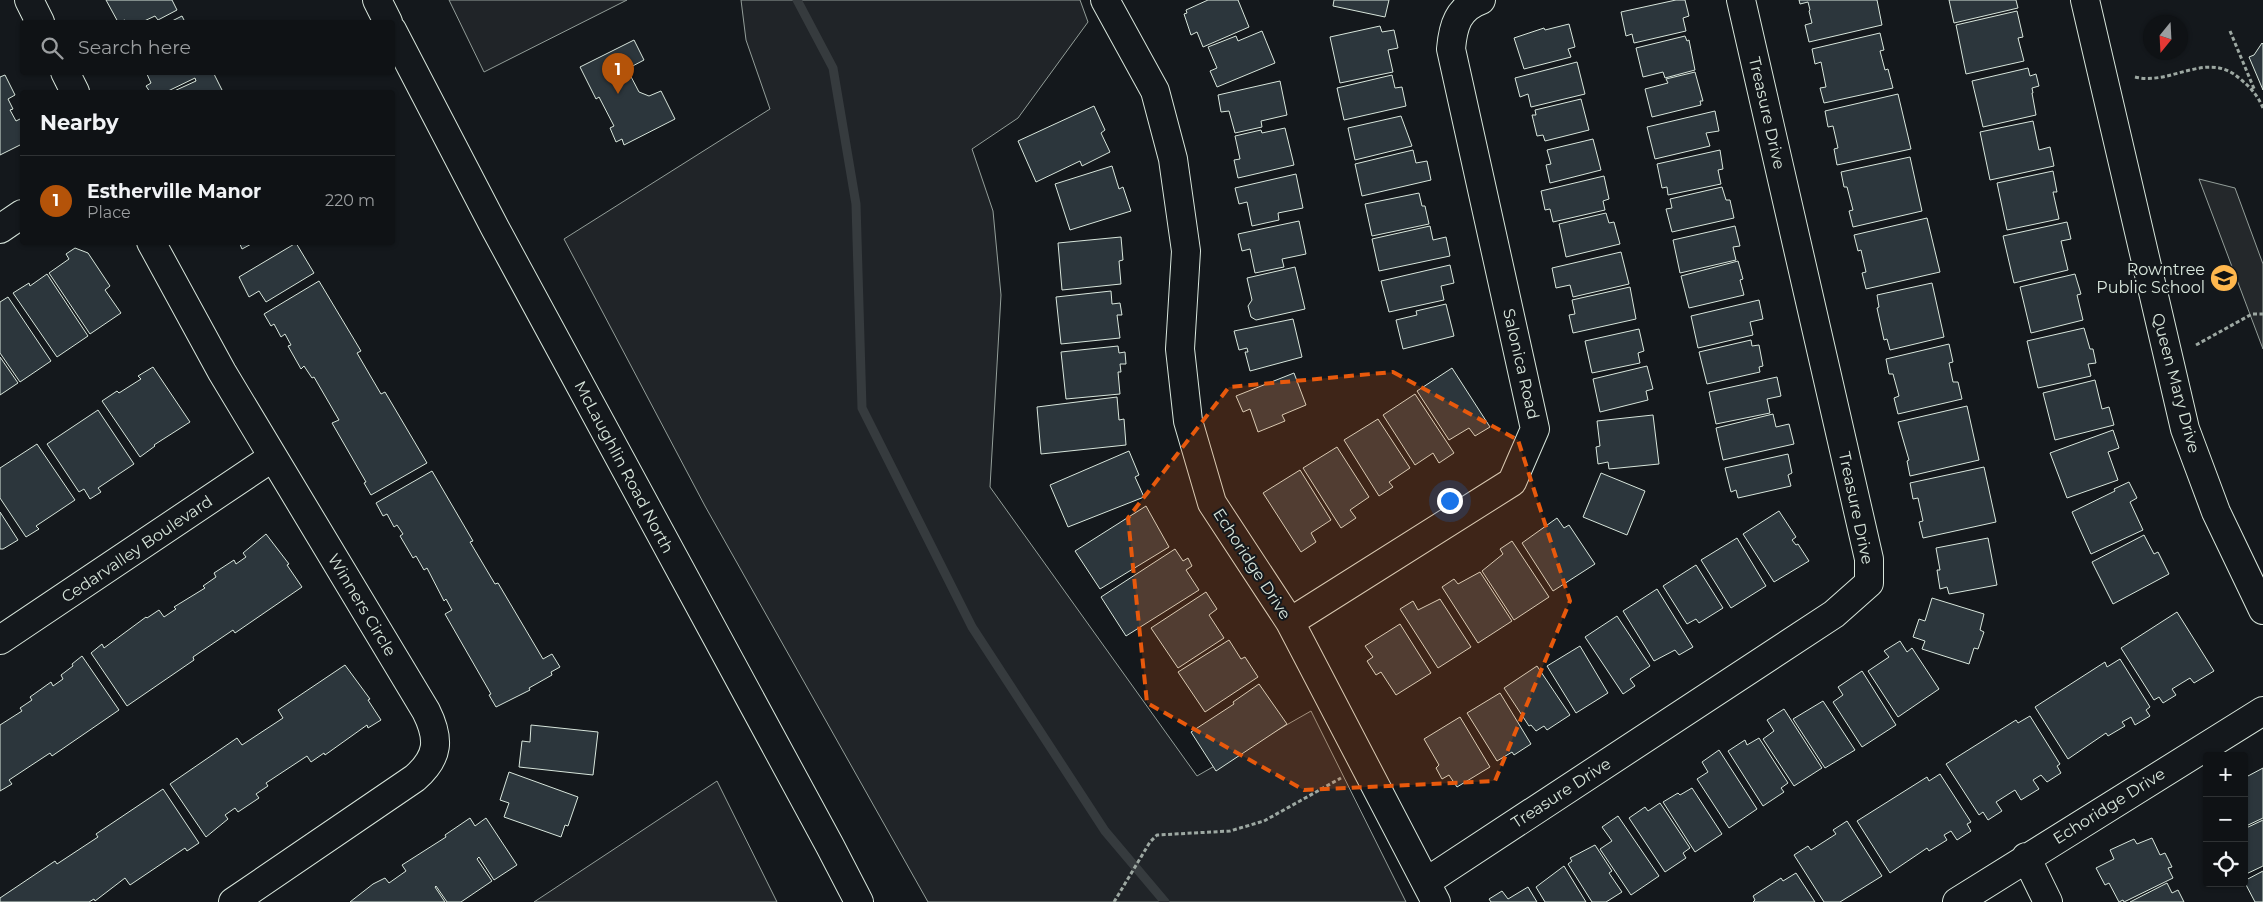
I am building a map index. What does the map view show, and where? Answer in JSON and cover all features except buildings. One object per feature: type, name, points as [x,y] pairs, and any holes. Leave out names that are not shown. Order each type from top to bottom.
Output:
[{"type":"street","points":[[29,0],[39,20]]},
{"type":"street","points":[[377,0],[387,20]]},
{"type":"street","name":"Echoridge Drive","points":[[1105,0],[1156,90],[1173,159],[1186,252],[1181,358],[1188,421],[1212,503],[1290,622],[1431,892]]},
{"type":"street","name":"Salonica Road","points":[[1290,622],[1512,482],[1535,429],[1451,49],[1452,28],[1469,4],[1481,0]]},
{"type":"street","name":"Treasure Drive","points":[[1431,892],[1834,614],[1869,583],[1869,558],[1741,0]]},
{"type":"street","name":"Queen Mary Drive","points":[[2085,0],[2185,429],[2216,512],[2263,610]]},
{"type":"street","name":"McLaughlin Road North","points":[[395,36],[495,228],[826,837],[859,902]]},
{"type":"street","points":[[66,75],[74,90]]},
{"type":"street","points":[[0,230],[20,215]]},
{"type":"street","name":"Winners Circle","points":[[153,245],[186,309],[426,711],[434,731],[435,749],[432,760],[415,778],[233,902]]},
{"type":"street","name":"Cedarvalley Boulevard","points":[[0,640],[273,457]]},
{"type":"street","name":"Echoridge Drive","points":[[1956,902],[2263,711]]},
{"type":"street","points":[[2026,857],[2048,902]]},
{"type":"path","points":[[2230,31],[2263,108]]},
{"type":"path","points":[[2135,77],[2154,80],[2194,68],[2223,68],[2234,73],[2256,92]]},
{"type":"path","points":[[2196,344],[2252,314],[2263,314]]},
{"type":"path","points":[[1114,902],[1150,842],[1157,835],[1230,831],[1264,821],[1298,804],[1364,764]]},
{"type":"highlighted area","points":[[1393,372],[1518,440],[1570,601],[1495,781],[1304,790],[1147,703],[1128,518],[1229,387]]},
{"type":"shaded area","points":[[449,0],[627,0],[484,72]]},
{"type":"shaded area","points":[[741,0],[1080,0],[1088,22],[1018,118],[972,149],[993,211],[1001,295],[990,487],[1197,776],[1311,711],[1406,902],[928,902],[705,506],[564,239],[770,109],[746,40]]},
{"type":"shaded area","points":[[2199,179],[2235,188],[2263,264],[2263,349]]},
{"type":"shaded area","points":[[717,781],[777,902],[534,902]]},
{"type":"waterway","points":[[797,0],[833,68],[856,204],[862,408],[972,627],[1105,831],[1165,902]]},
{"type":"place","name":"Estherville Manor","points":[[618,94]]},
{"type":"place","name":"Rowntree Public School","points":[[2224,278]]}]
